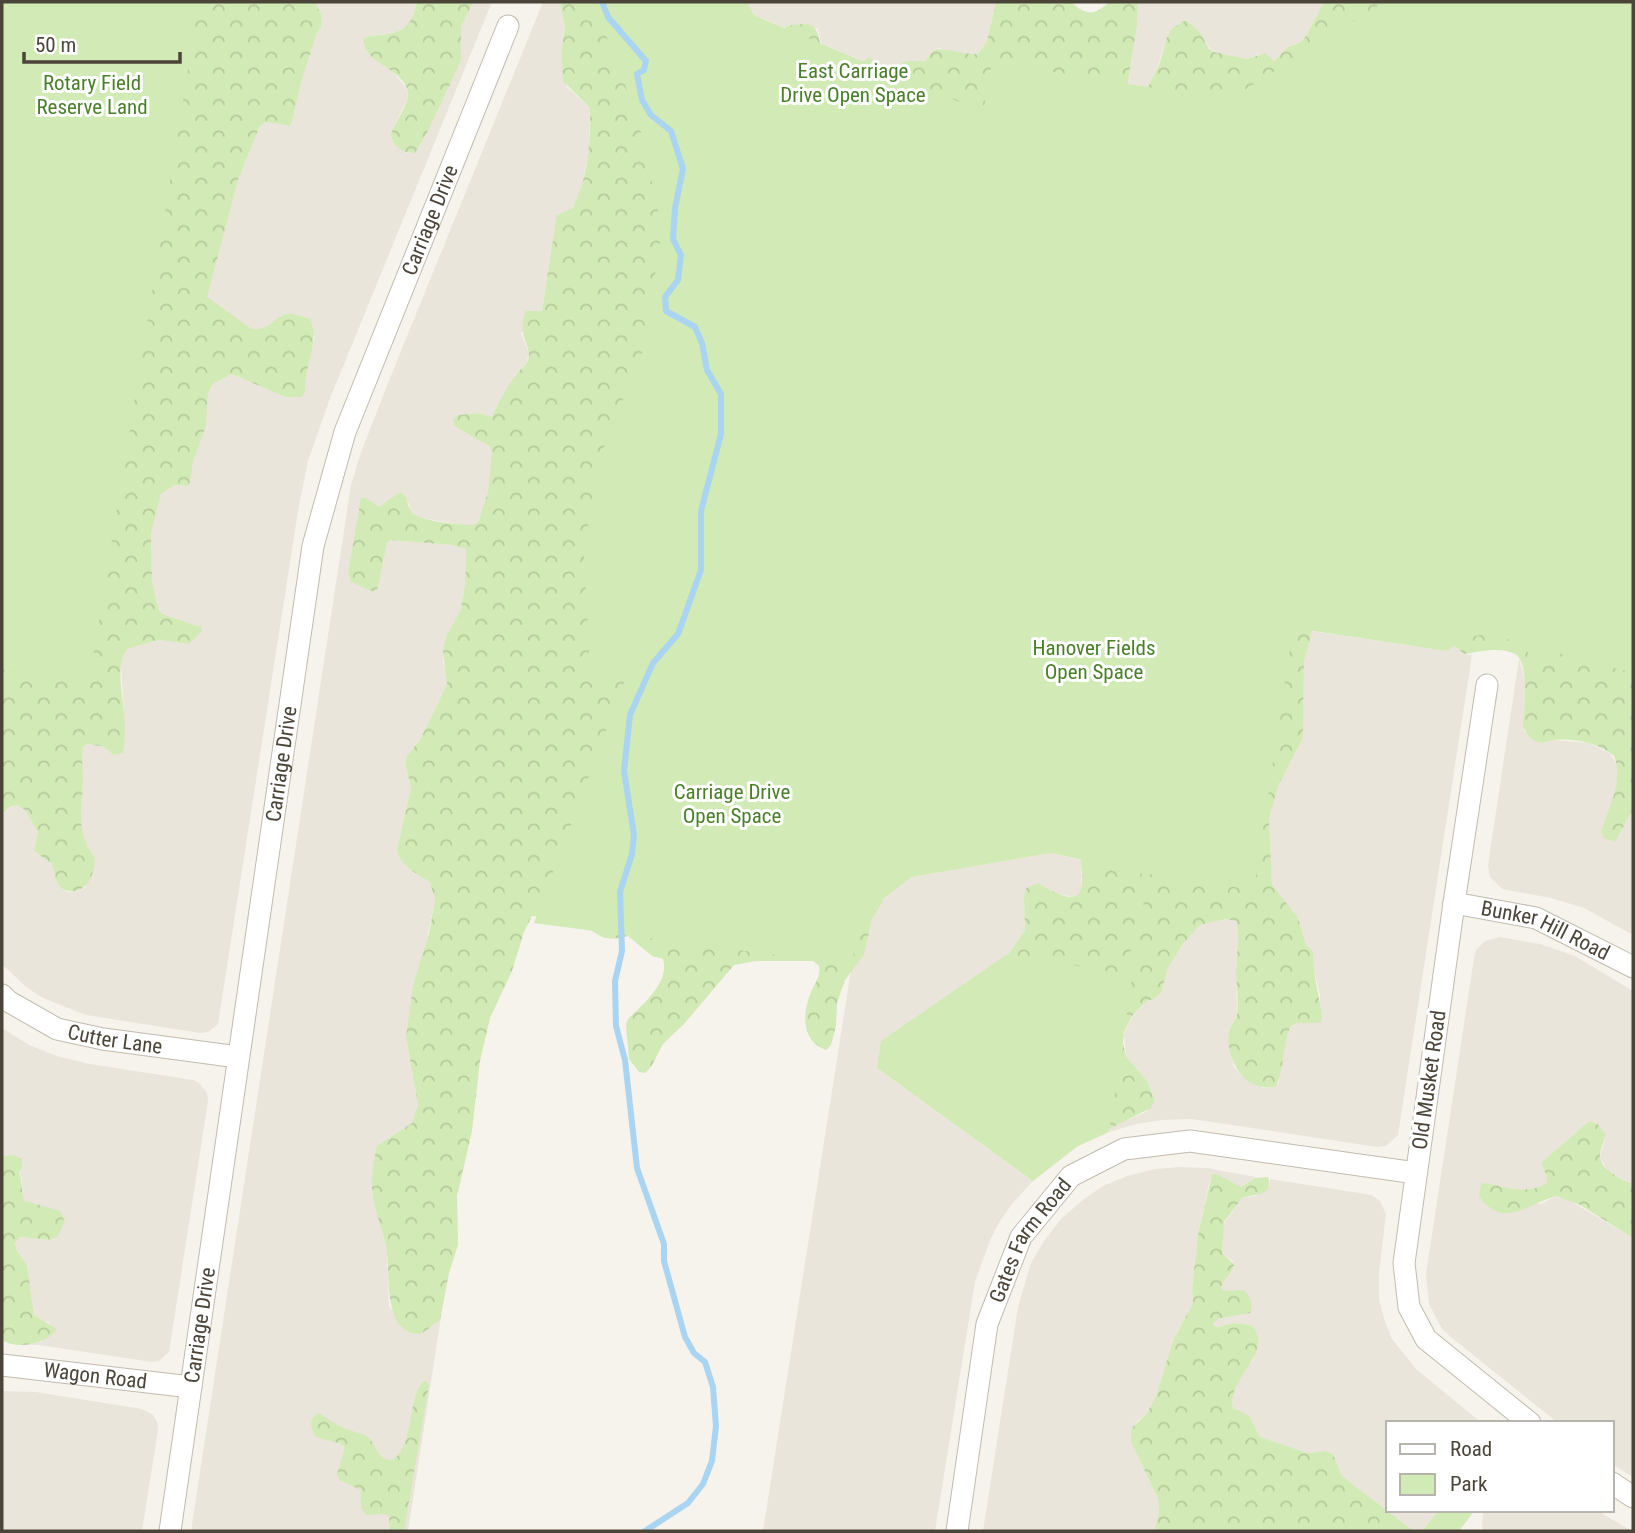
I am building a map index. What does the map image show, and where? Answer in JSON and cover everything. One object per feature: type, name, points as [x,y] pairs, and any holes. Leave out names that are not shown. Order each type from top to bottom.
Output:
[{"type":"street","name":"Carriage Drive","points":[[170,1531],[313,546],[345,432],[508,26]]},
{"type":"street","name":"Old Musket Road","points":[[1487,685],[1404,1263],[1409,1307],[1426,1339],[1528,1421]]},
{"type":"street","name":"Bunker Hill Road","points":[[1454,903],[1536,918],[1633,967]]},
{"type":"street","name":"Cutter Lane","points":[[2,995],[57,1028],[103,1039],[239,1057]]},
{"type":"street","name":"Gates Farm Road","points":[[957,1531],[987,1324],[1021,1237],[1071,1176],[1124,1149],[1190,1141],[1416,1173]]},
{"type":"street","name":"Wagon Road","points":[[2,1365],[191,1387]]},
{"type":"street","points":[[1614,1484],[1633,1497]]},
{"type":"shaded area","points":[[315,2],[417,2],[409,25],[397,32],[366,37],[367,52],[392,71],[405,86],[408,94],[406,103],[393,128],[407,153],[414,153],[429,129],[461,61],[461,27],[467,11],[473,2],[492,2],[329,401],[308,461],[218,1024],[208,1032],[200,1033],[86,1015],[43,998],[26,987],[2,964],[2,815],[17,805],[25,810],[38,832],[34,851],[52,864],[57,883],[68,892],[86,887],[85,847],[80,824],[83,777],[81,757],[83,747],[88,744],[104,747],[113,755],[125,731],[121,666],[123,654],[127,649],[159,640],[189,644],[201,627],[162,614],[158,608],[152,580],[151,532],[161,494],[175,485],[188,486],[190,483],[193,462],[206,426],[208,393],[213,384],[232,374],[285,397],[305,393],[304,383],[315,336],[282,315],[271,326],[252,329],[206,298],[238,180],[260,126],[267,122],[290,126],[292,122],[301,83],[321,27],[322,16]]},
{"type":"shaded area","points":[[543,2],[560,2],[565,28],[561,52],[567,87],[590,108],[589,151],[580,193],[573,208],[558,215],[556,219],[542,311],[521,333],[529,353],[526,364],[516,373],[492,417],[480,413],[458,415],[454,426],[489,446],[493,452],[488,492],[478,522],[476,525],[462,525],[417,517],[410,510],[409,503],[379,507],[366,499],[378,588],[387,543],[390,540],[452,545],[466,549],[461,609],[446,637],[443,662],[447,684],[421,738],[406,758],[411,787],[397,850],[407,867],[430,882],[435,900],[406,1037],[418,1105],[413,1123],[377,1146],[373,1167],[372,1191],[387,1252],[389,1306],[408,1332],[421,1334],[440,1320],[445,1291],[408,1531],[191,1531],[351,485],[388,383]]},
{"type":"shaded area","points":[[747,2],[996,2],[987,41],[978,54],[969,56],[938,48],[926,61],[893,74],[872,65],[869,59],[863,61],[821,43],[818,29],[805,24],[785,28],[754,15]]},
{"type":"shaded area","points":[[1138,2],[1324,2],[1306,36],[1299,43],[1288,47],[1274,61],[1260,54],[1247,59],[1214,52],[1200,32],[1186,20],[1172,28],[1167,37],[1149,87],[1128,84]]},
{"type":"shaded area","points":[[1311,631],[1447,651],[1454,645],[1464,654],[1472,655],[1398,1135],[1386,1146],[1377,1147],[1192,1119],[1136,1124],[1109,1132],[1110,1128],[1146,1112],[1155,1100],[1147,1081],[1126,1056],[1124,1034],[1132,1017],[1147,1001],[1161,993],[1168,968],[1183,944],[1200,925],[1226,919],[1236,920],[1239,937],[1236,968],[1237,1013],[1228,1037],[1234,1067],[1242,1076],[1263,1088],[1275,1087],[1279,1082],[1283,1048],[1291,1026],[1297,1023],[1319,1023],[1320,995],[1312,962],[1313,951],[1306,944],[1298,918],[1272,884],[1269,819],[1279,784],[1303,738],[1304,661]]},
{"type":"shaded area","points":[[1519,659],[1526,683],[1524,731],[1543,743],[1554,740],[1588,743],[1610,753],[1619,769],[1615,842],[1633,809],[1633,935],[1584,908],[1551,898],[1502,889],[1490,877],[1488,865]]},
{"type":"shaded area","points":[[1051,853],[1081,860],[1081,890],[1078,895],[1073,897],[1058,894],[1038,884],[1024,898],[1025,930],[1007,956],[877,1068],[1033,1181],[1000,1221],[975,1282],[935,1531],[763,1531],[851,970],[864,955],[872,919],[883,900],[912,877]]},
{"type":"shaded area","points":[[1500,937],[1540,944],[1575,956],[1633,991],[1633,1184],[1609,1172],[1600,1157],[1605,1139],[1589,1121],[1541,1163],[1547,1177],[1546,1184],[1536,1190],[1516,1190],[1485,1183],[1540,1204],[1557,1196],[1567,1199],[1633,1238],[1633,1477],[1614,1465],[1614,1421],[1556,1421],[1442,1329],[1429,1304],[1426,1274],[1474,958],[1476,950],[1485,941]]},
{"type":"shaded area","points":[[2,1028],[29,1045],[57,1056],[90,1064],[193,1080],[207,1093],[208,1101],[169,1352],[159,1361],[15,1344],[42,1342],[50,1323],[34,1315],[27,1265],[17,1251],[15,1242],[20,1237],[50,1240],[40,1207],[25,1201],[21,1192],[22,1180],[15,1155],[2,1156]]},
{"type":"shaded area","points":[[1207,1168],[1256,1177],[1241,1187],[1219,1175],[1210,1179],[1198,1234],[1193,1303],[1173,1341],[1156,1396],[1147,1413],[1136,1422],[1131,1442],[1158,1499],[1159,1513],[1154,1531],[983,1531],[1018,1307],[1031,1263],[1062,1218],[1103,1186],[1155,1169]]},
{"type":"shaded area","points":[[1270,1179],[1372,1195],[1380,1201],[1386,1214],[1379,1273],[1379,1299],[1392,1339],[1417,1370],[1480,1421],[1386,1421],[1386,1510],[1342,1476],[1333,1454],[1325,1451],[1308,1453],[1260,1437],[1249,1415],[1233,1408],[1232,1395],[1236,1382],[1253,1360],[1251,1325],[1235,1323],[1217,1327],[1213,1323],[1218,1319],[1250,1313],[1221,1289],[1222,1282],[1234,1267],[1233,1261],[1222,1254],[1223,1225],[1242,1198],[1256,1196],[1270,1185]]},
{"type":"shaded area","points":[[2,1391],[36,1392],[142,1409],[153,1415],[158,1430],[142,1531],[2,1531]]},
{"type":"shaded area","points":[[1389,1512],[1437,1512],[1422,1531],[1414,1531]]},
{"type":"shaded area","points":[[1484,1512],[1599,1512],[1632,1531],[1483,1531]]},
{"type":"green space","points":[[2,2],[315,2],[322,16],[321,27],[316,35],[290,126],[267,122],[260,126],[238,180],[207,297],[252,329],[265,327],[288,314],[310,319],[314,337],[305,393],[301,397],[285,397],[232,374],[213,384],[208,393],[206,426],[193,462],[190,483],[188,486],[175,485],[161,494],[151,533],[152,580],[158,608],[162,614],[201,627],[202,631],[189,644],[159,640],[127,649],[123,657],[120,677],[125,721],[123,753],[113,755],[104,747],[88,744],[83,747],[82,831],[95,858],[90,879],[77,891],[62,889],[57,883],[52,864],[34,851],[38,832],[25,810],[17,805],[10,807],[2,815]]},
{"type":"green space","name":"Rotary Field Reserve Land","points":[[2,2],[199,2],[89,682],[2,670]]},
{"type":"green space","points":[[417,2],[473,2],[461,27],[461,61],[415,153],[399,148],[391,135],[407,100],[406,86],[400,78],[368,53],[365,37],[393,33],[406,27]]},
{"type":"green space","points":[[560,2],[691,2],[784,34],[786,26],[811,25],[817,32],[821,47],[854,66],[869,58],[873,59],[868,70],[887,89],[900,65],[908,61],[926,61],[936,49],[978,54],[987,41],[996,2],[1071,2],[1086,12],[1095,12],[1109,2],[1138,2],[1126,95],[1142,100],[1160,62],[1167,37],[1172,28],[1186,20],[1200,32],[1209,49],[1214,52],[1247,59],[1265,53],[1274,61],[1288,47],[1299,43],[1306,36],[1324,2],[1617,2],[1633,388],[1633,809],[1615,842],[1604,838],[1601,832],[1616,784],[1617,765],[1614,756],[1586,742],[1553,740],[1543,743],[1530,737],[1523,725],[1523,667],[1515,654],[1497,650],[1464,654],[1445,637],[1314,624],[1304,661],[1303,738],[1279,784],[1269,819],[1272,884],[1298,918],[1306,944],[1313,951],[1322,1019],[1319,1023],[1297,1023],[1291,1026],[1275,1087],[1264,1087],[1247,1081],[1236,1067],[1228,1039],[1238,1009],[1236,921],[1226,919],[1200,925],[1183,944],[1168,968],[1161,993],[1147,1001],[1132,1016],[1124,1032],[1126,1056],[1147,1081],[1155,1100],[1151,1108],[1083,1142],[1033,1181],[998,969],[1025,930],[1026,888],[1038,883],[1062,895],[1074,897],[1081,888],[1081,860],[1198,790],[888,881],[882,903],[872,919],[864,955],[845,980],[837,1003],[836,1026],[831,1045],[826,1050],[812,1040],[805,1017],[819,966],[813,961],[756,961],[734,965],[684,1024],[663,1044],[651,1067],[645,1073],[639,1072],[629,1059],[626,1024],[659,984],[663,976],[663,959],[652,956],[628,936],[607,938],[570,922],[532,916],[512,971],[490,1018],[480,1061],[472,1131],[457,1196],[458,1245],[449,1273],[440,1320],[421,1334],[409,1332],[400,1326],[391,1303],[387,1253],[373,1197],[372,1172],[377,1146],[412,1123],[418,1105],[406,1037],[413,986],[429,933],[435,900],[430,882],[405,865],[397,850],[411,787],[406,758],[421,738],[447,684],[443,651],[446,637],[461,609],[466,549],[452,545],[390,540],[387,543],[378,588],[374,592],[351,582],[348,573],[361,498],[366,498],[379,507],[400,492],[406,498],[411,511],[422,518],[475,525],[478,522],[488,492],[492,452],[489,446],[454,426],[453,420],[458,415],[480,413],[492,417],[510,383],[527,362],[529,355],[523,334],[523,320],[526,311],[542,311],[557,215],[573,208],[588,159],[590,108],[563,81],[561,52],[565,28]]},
{"type":"green space","points":[[593,2],[747,2],[754,15],[983,112],[992,62],[1229,100],[1379,5],[1379,2],[1633,2],[1633,673],[1547,650],[1544,666],[1538,665],[1519,645],[1496,636],[1471,637],[1447,651],[1293,628],[1254,890],[1148,874],[1109,1132],[1072,1149],[1033,1181],[877,1068],[881,1041],[1006,955],[1127,974],[1142,873],[1051,853],[912,877],[859,918],[852,965],[534,923],[626,678],[590,672],[584,553],[598,462],[644,348],[662,229],[638,119]]},
{"type":"green space","points":[[1589,1121],[1599,1125],[1605,1134],[1600,1156],[1604,1166],[1633,1184],[1633,1238],[1580,1205],[1557,1196],[1507,1213],[1497,1212],[1479,1196],[1481,1184],[1485,1183],[1524,1190],[1546,1184],[1547,1177],[1541,1163]]},
{"type":"green space","points":[[15,1155],[21,1159],[22,1168],[19,1172],[25,1201],[60,1211],[65,1222],[57,1237],[50,1240],[20,1237],[15,1243],[27,1265],[34,1315],[57,1329],[39,1342],[23,1345],[2,1340],[2,1156]]},
{"type":"green space","points":[[1212,1174],[1241,1187],[1255,1178],[1268,1177],[1269,1188],[1262,1193],[1242,1198],[1224,1222],[1222,1253],[1234,1264],[1221,1289],[1243,1290],[1252,1307],[1250,1313],[1218,1319],[1213,1324],[1217,1327],[1235,1323],[1251,1325],[1257,1335],[1258,1345],[1236,1386],[1233,1408],[1249,1415],[1260,1437],[1308,1453],[1325,1451],[1333,1454],[1342,1476],[1414,1531],[1154,1531],[1159,1513],[1158,1499],[1131,1442],[1131,1429],[1147,1413],[1156,1396],[1173,1341],[1193,1303],[1198,1234]]},
{"type":"green space","points":[[425,1380],[429,1385],[404,1531],[390,1531],[389,1516],[366,1515],[361,1508],[361,1490],[339,1480],[337,1474],[345,1448],[342,1444],[316,1437],[311,1427],[312,1421],[319,1413],[347,1430],[361,1433],[370,1439],[384,1459],[393,1460],[405,1442],[415,1397]]},
{"type":"green space","points":[[1437,1512],[1473,1512],[1459,1531],[1422,1531]]},
{"type":"waterway","points":[[602,2],[608,17],[646,61],[644,70],[637,74],[642,100],[651,115],[671,131],[683,169],[675,208],[673,239],[681,255],[678,280],[665,297],[666,311],[695,327],[702,343],[707,370],[721,394],[721,434],[701,511],[701,570],[678,634],[653,663],[630,715],[624,771],[634,835],[632,854],[620,892],[622,951],[615,981],[616,1026],[625,1060],[637,1168],[664,1244],[664,1261],[685,1337],[694,1353],[705,1362],[713,1387],[716,1426],[712,1461],[703,1484],[688,1503],[645,1531]]},
{"type":"park label","name":"East Carriage Drive Open Space","points":[[853,83]]},
{"type":"park label","name":"Hanover Fields Open Space","points":[[1094,660]]},
{"type":"park label","name":"Carriage Drive Open Space","points":[[732,804]]}]
